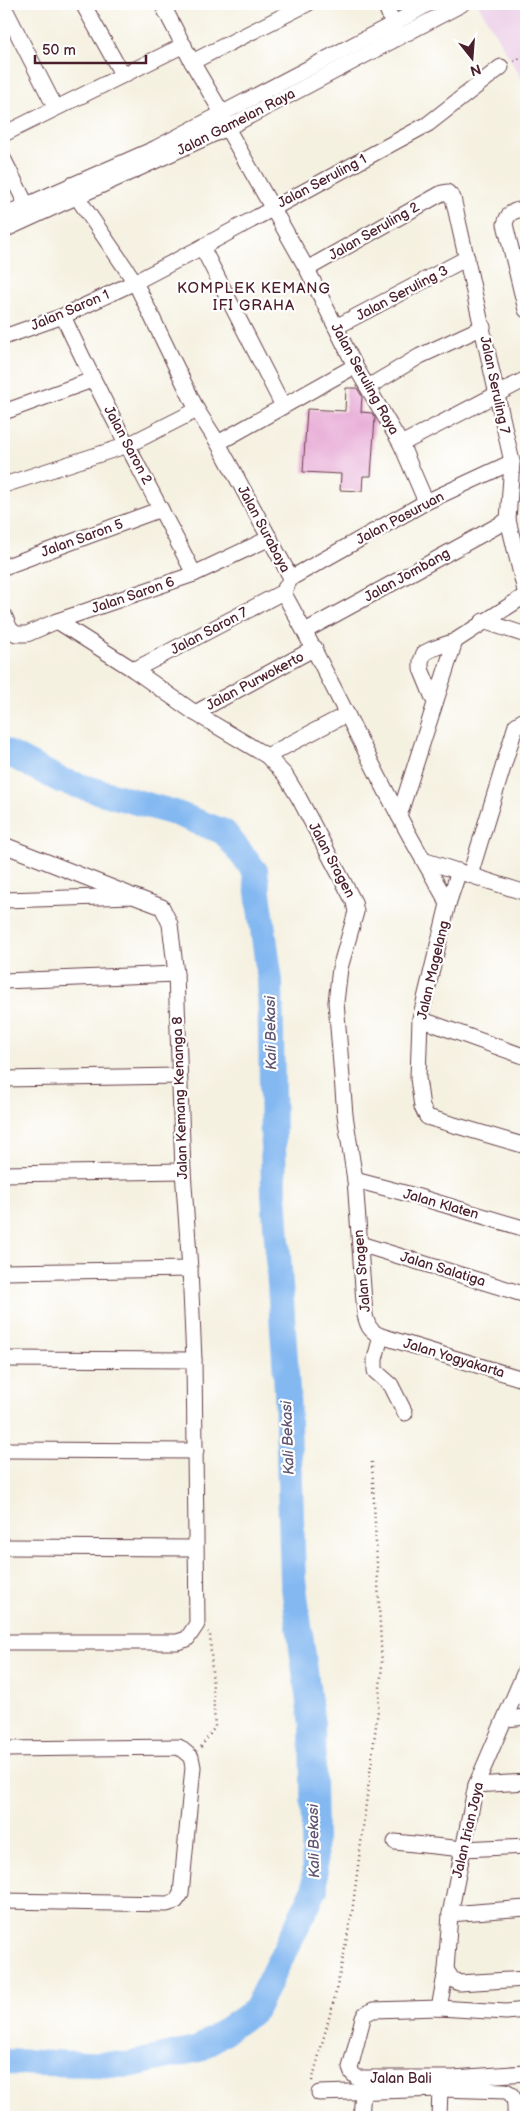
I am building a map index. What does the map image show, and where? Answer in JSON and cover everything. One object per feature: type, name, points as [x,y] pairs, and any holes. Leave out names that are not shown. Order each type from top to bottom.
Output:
[{"type":"street","points":[[83,4],[122,74]]},
{"type":"street","name":"Jalan Seruling Raya","points":[[162,4],[192,62],[222,112],[226,128],[307,269],[355,366],[401,444],[426,502]]},
{"type":"street","points":[[192,62],[307,4]]},
{"type":"street","points":[[385,4],[395,31]]},
{"type":"street","name":"Jalan Gamelan Raya","points":[[4,215],[74,191],[226,128],[395,31],[428,4]]},
{"type":"street","name":"Jalan Gamelan Raya","points":[[74,191],[222,112],[395,31],[462,4]]},
{"type":"street","points":[[4,8],[55,107]]},
{"type":"street","points":[[4,134],[55,107],[184,45]]},
{"type":"street","name":"Jalan Seruling 1","points":[[135,282],[428,124],[501,67]]},
{"type":"street","points":[[4,160],[36,205]]},
{"type":"street","name":"Jalan Surabaya","points":[[74,191],[135,282],[197,410],[218,443],[291,578],[283,592],[315,648],[399,816],[426,861],[448,904]]},
{"type":"street","name":"Jalan Seruling 7","points":[[435,703],[420,669],[424,653],[454,641],[526,595],[522,564],[508,520],[512,462],[453,198],[447,192],[442,193]]},
{"type":"street","name":"Jalan Seruling 2","points":[[307,269],[442,193]]},
{"type":"street","name":"Jalan Gamelan Raya","points":[[4,230],[36,205]]},
{"type":"street","points":[[526,209],[511,212],[505,224],[526,310]]},
{"type":"street","points":[[202,247],[283,406]]},
{"type":"street","name":"Jalan Seruling 3","points":[[336,327],[467,258]]},
{"type":"street","name":"Jalan Saron 1","points":[[4,337],[63,316],[135,282]]},
{"type":"street","name":"Jalan Saron 2","points":[[63,316],[92,380],[128,445],[194,574]]},
{"type":"street","points":[[368,387],[420,356],[483,327]]},
{"type":"street","points":[[218,443],[355,366]]},
{"type":"street","points":[[401,444],[526,378]]},
{"type":"street","points":[[4,412],[92,380]]},
{"type":"street","points":[[4,485],[128,445],[197,410]]},
{"type":"street","name":"Jalan Pasuruan","points":[[291,578],[426,502],[512,462]]},
{"type":"street","name":"Jalan Saron 5","points":[[4,567],[161,509]]},
{"type":"street","name":"Jalan Jombang","points":[[305,630],[508,520]]},
{"type":"street","name":"Jalan Saron 6","points":[[4,615],[10,629],[16,634],[22,635],[194,574],[270,538]]},
{"type":"street","name":"Jalan Saron 7","points":[[134,670],[283,592]]},
{"type":"street","name":"Jalan Sragen","points":[[57,621],[134,670],[196,713],[267,756],[285,775],[299,798],[354,902],[356,912],[340,968],[336,1002],[345,1115],[355,1180],[365,1316],[371,1331],[381,1336]]},
{"type":"street","points":[[483,621],[526,635]]},
{"type":"street","points":[[399,816],[454,641]]},
{"type":"street","name":"Jalan Purwokerto","points":[[196,713],[315,648]]},
{"type":"street","points":[[267,756],[347,714]]},
{"type":"street","name":"Jalan Magelang","points":[[526,719],[516,724],[464,873],[448,904],[420,1019],[418,1078],[424,1112],[427,1117],[526,1146]]},
{"type":"street","points":[[4,851],[4,845],[133,896]]},
{"type":"street","points":[[426,861],[526,893]]},
{"type":"street","name":"Jalan Kemang Kenanga 8","points":[[4,900],[133,896],[162,907],[167,915],[176,974],[182,1171],[190,1269],[194,1360],[197,1624]]},
{"type":"street","points":[[4,981],[176,974]]},
{"type":"street","points":[[420,1019],[526,1057]]},
{"type":"street","points":[[4,1079],[179,1076]]},
{"type":"street","points":[[4,1174],[182,1171]]},
{"type":"street","name":"Jalan Klaten","points":[[355,1180],[526,1229]]},
{"type":"street","name":"Jalan Salatiga","points":[[360,1244],[526,1295]]},
{"type":"street","points":[[4,1272],[190,1269]]},
{"type":"street","points":[[381,1336],[375,1359],[376,1371],[391,1385],[405,1413]]},
{"type":"street","name":"Jalan Yogyakarta","points":[[381,1336],[526,1380]]},
{"type":"street","points":[[4,1359],[194,1360]]},
{"type":"street","points":[[4,1450],[196,1451]]},
{"type":"street","points":[[4,1547],[195,1548]]},
{"type":"street","points":[[4,1642],[177,1642],[187,1639],[197,1624]]},
{"type":"street","name":"Jalan Irian Jaya","points":[[439,2008],[446,1970],[450,1914],[476,1785],[526,1669]]},
{"type":"street","points":[[506,1719],[526,1717]]},
{"type":"street","points":[[4,1749],[179,1747],[191,1757],[193,1767],[181,1894],[176,1901],[167,1904],[4,1902]]},
{"type":"street","points":[[476,1785],[526,1782]]},
{"type":"street","points":[[395,1842],[463,1849],[526,1846]]},
{"type":"street","points":[[450,1914],[526,1908]]},
{"type":"street","points":[[446,1970],[452,1979],[459,1983],[526,1979]]},
{"type":"street","name":"Jalan Bali","points":[[526,2010],[506,2012],[439,2008],[373,2010],[366,2014],[350,2068],[352,2073],[358,2078],[453,2078],[526,2074]]},
{"type":"street","points":[[315,2087],[363,2092],[440,2089],[506,2090],[512,2095],[515,2102],[515,2117]]},
{"type":"street","points":[[439,2117],[440,2089]]},
{"type":"street","points":[[361,2117],[363,2092]]},
{"type":"path","points":[[315,2087],[352,1913],[377,1719],[382,1665],[372,1462]]},
{"type":"path","points":[[191,1757],[202,1746],[215,1727],[210,1634],[197,1624]]},
{"type":"shaded area","points":[[478,4],[526,4],[526,86]]},
{"type":"building","points":[[346,388],[357,388],[362,396],[361,412],[372,413],[375,418],[371,476],[363,476],[362,491],[340,490],[341,474],[303,472],[307,409],[345,411]]},
{"type":"waterway","name":"Kali Bekasi","points":[[4,751],[62,781],[175,813],[224,832],[255,871],[270,981],[274,1194],[287,1390],[293,1580],[312,1725],[315,1889],[255,2010],[199,2049],[128,2065],[4,2062]]},
{"type":"district","name":"KOMPLEK KEMANG IFI GRAHA","points":[[254,296]]}]
